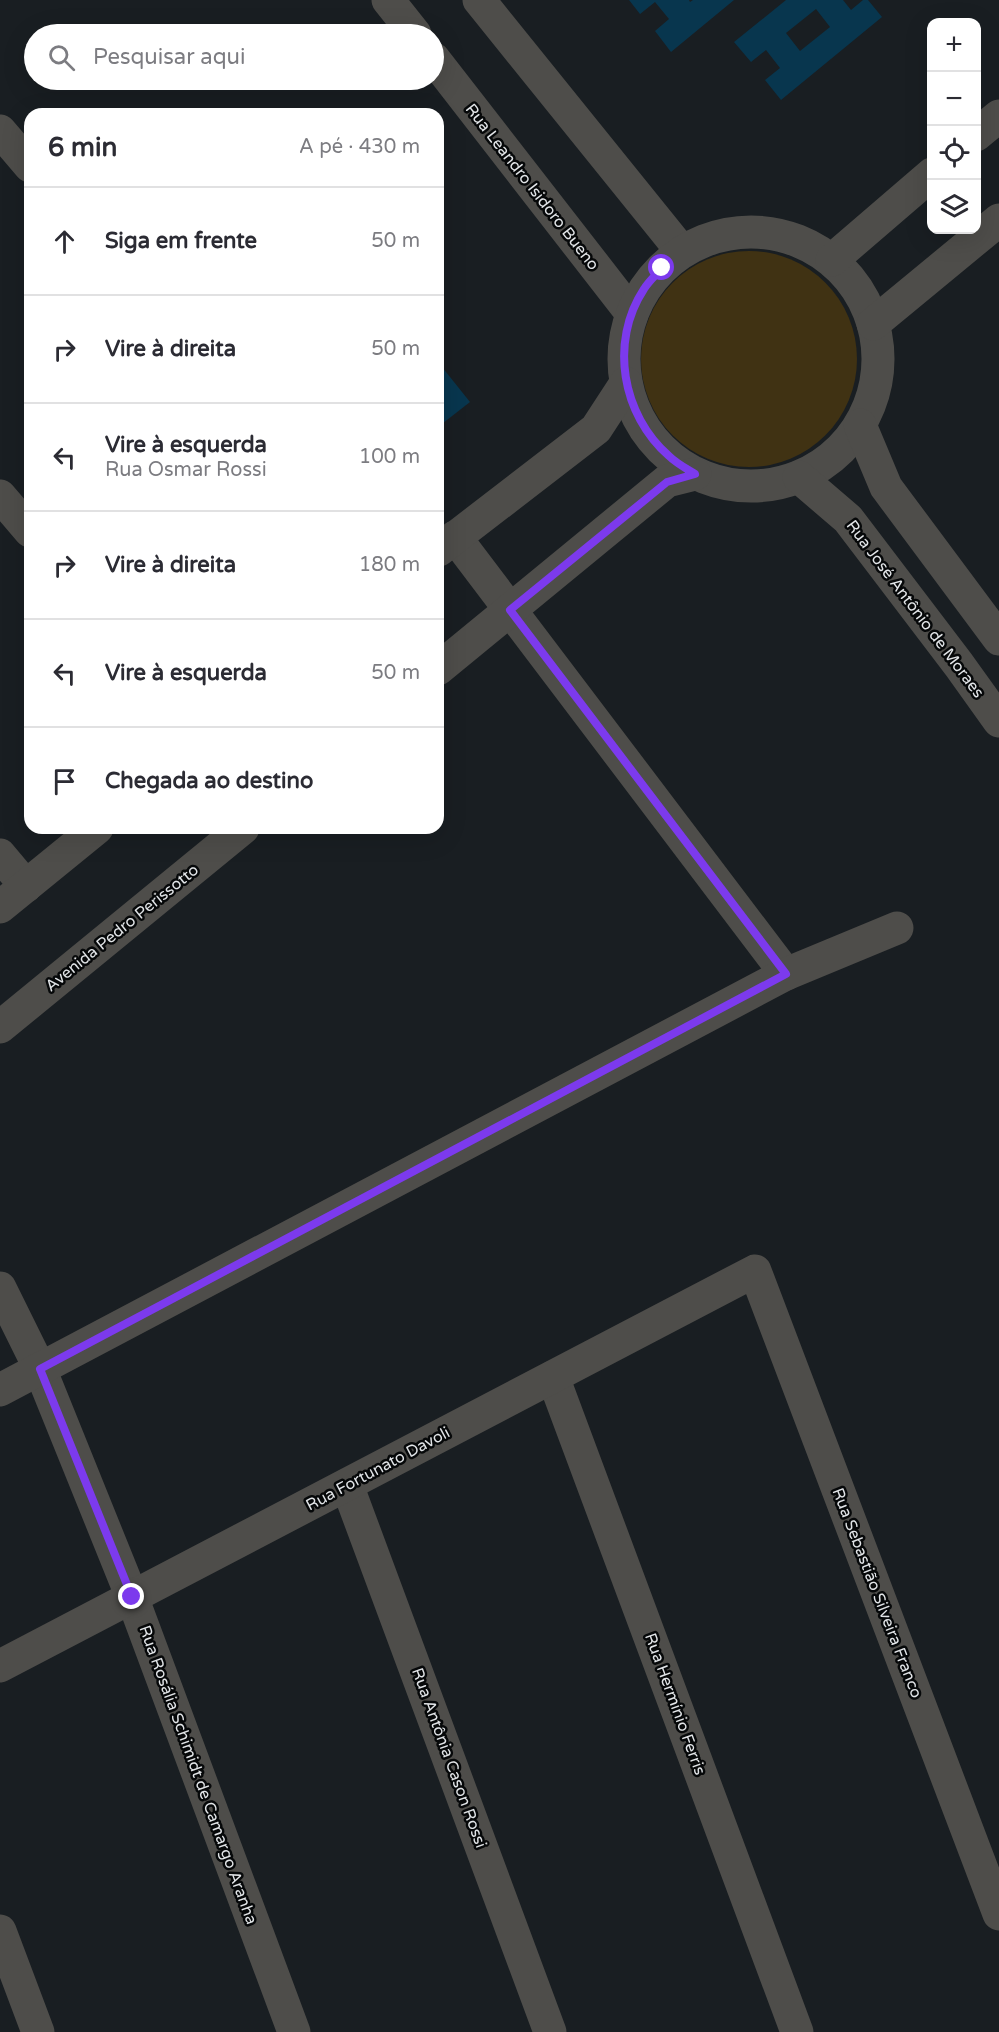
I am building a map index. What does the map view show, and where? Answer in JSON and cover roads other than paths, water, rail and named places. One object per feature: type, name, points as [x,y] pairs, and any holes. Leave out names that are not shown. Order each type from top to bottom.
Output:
[{"type":"street","points":[[388,0],[407,24]]},
{"type":"street","points":[[478,0],[680,249]]},
{"type":"street","name":"Rua Leandro Isidoro Bueno","points":[[444,72],[632,314]]},
{"type":"street","points":[[981,131],[999,116]]},
{"type":"street","points":[[0,130],[24,159]]},
{"type":"street","points":[[831,260],[927,178]]},
{"type":"street","points":[[873,324],[999,220]]},
{"type":"street","points":[[767,232],[802,242],[831,260],[860,292],[873,324],[878,358],[874,393],[860,425],[833,457],[799,477],[766,486],[729,485],[695,474],[669,457],[645,430],[633,407],[626,383],[624,349],[632,314],[644,290],[680,249],[725,234],[767,232]]},
{"type":"street","points":[[626,383],[596,429],[447,544],[510,610],[786,974]]},
{"type":"street","points":[[860,425],[886,487],[999,639]]},
{"type":"street","points":[[444,664],[667,482],[695,474]]},
{"type":"street","name":"Rua José Antônio de Moraes","points":[[799,477],[848,519],[999,721]]},
{"type":"street","points":[[0,496],[24,524]]},
{"type":"street","points":[[0,907],[90,834]]},
{"type":"street","name":"Avenida Pedro Perissotto","points":[[0,1028],[236,834]]},
{"type":"street","points":[[0,855],[26,886]]},
{"type":"street","points":[[0,1389],[786,974],[897,928]]},
{"type":"street","name":"Rua Fortunato Davoli","points":[[0,1666],[755,1271]]},
{"type":"street","name":"Rua Sebastião Silveira Franco","points":[[755,1271],[999,1914]]},
{"type":"street","name":"Rua Rosália Schimidt de Camargo Aranha","points":[[0,1288],[40,1369],[132,1597],[294,2032]]},
{"type":"street","name":"Rua Hermínio Ferris","points":[[553,1377],[797,2032]]},
{"type":"street","name":"Rua Antônia Cason Rossi","points":[[347,1485],[550,2032]]},
{"type":"street","points":[[0,1931],[38,2032]]}]
